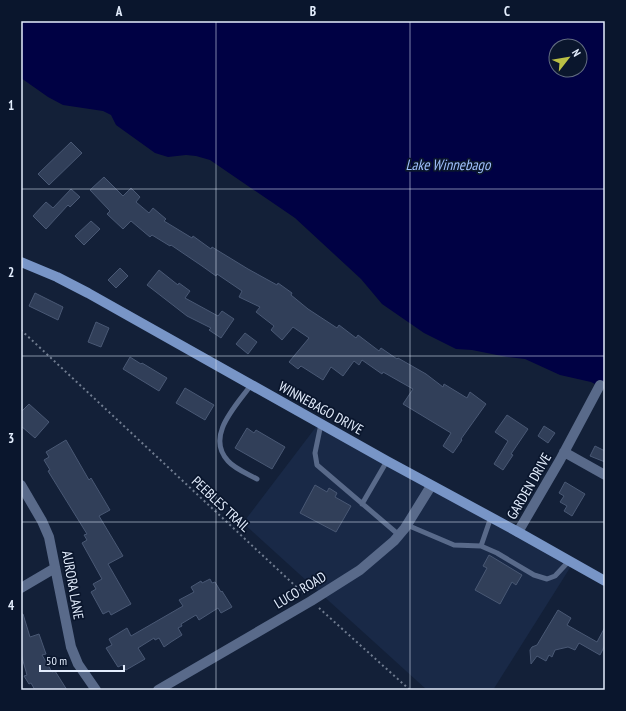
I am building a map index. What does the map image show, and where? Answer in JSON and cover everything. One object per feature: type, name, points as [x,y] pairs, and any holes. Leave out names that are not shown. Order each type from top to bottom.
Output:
[{"type":"main road","name":"WINNEBAGO DRIVE","points":[[21,262],[88,293],[431,486],[518,532],[605,581]]},
{"type":"street","points":[[564,452],[600,385]]},
{"type":"street","name":"GARDEN DRIVE","points":[[518,532],[564,452],[605,475]]},
{"type":"street","name":"AURORA LANE","points":[[21,485],[45,527],[52,547],[71,647],[78,664],[96,690]]},
{"type":"street","name":"LUCO ROAD","points":[[158,690],[311,601],[360,570],[399,535],[431,486]]},
{"type":"street","points":[[21,588],[56,568]]},
{"type":"lane","points":[[251,385],[222,427],[219,440],[221,452],[229,462],[257,480]]},
{"type":"lane","points":[[321,424],[315,453],[317,465],[399,535]]},
{"type":"lane","points":[[362,504],[387,461]]},
{"type":"lane","points":[[481,546],[491,518]]},
{"type":"lane","points":[[407,524],[454,545],[481,546],[497,553],[534,575],[547,580],[555,576],[569,561]]},
{"type":"path","name":"PEEBLES TRAIL","points":[[21,330],[311,601],[410,690]]},
{"type":"shaded area","points":[[319,423],[573,563],[493,690],[427,690],[243,523]]},
{"type":"water","name":"Lake Winnebago","points":[[21,21],[605,21],[605,389],[591,382],[560,375],[525,359],[472,350],[456,349],[424,333],[382,304],[361,279],[295,218],[210,160],[186,155],[168,157],[155,153],[116,125],[111,115],[103,111],[63,105],[48,97],[21,78]]},
{"type":"building","points":[[71,142],[82,153],[49,185],[38,174]]},
{"type":"building","points":[[104,177],[123,196],[131,188],[140,197],[136,202],[149,213],[153,208],[166,219],[164,221],[192,238],[193,236],[211,249],[212,247],[277,285],[278,283],[292,293],[291,295],[308,309],[337,328],[339,325],[356,338],[358,335],[379,351],[381,348],[397,359],[398,358],[426,374],[443,387],[444,384],[467,398],[470,392],[486,404],[453,453],[443,446],[451,433],[403,404],[413,389],[383,372],[382,374],[362,360],[359,365],[354,361],[343,376],[331,367],[323,380],[301,366],[298,369],[289,362],[309,338],[293,327],[282,340],[271,330],[274,326],[256,312],[260,307],[239,297],[242,291],[217,274],[216,276],[171,245],[170,246],[152,235],[150,237],[131,221],[123,229],[107,214],[110,211],[90,190]]},
{"type":"building","points":[[71,189],[80,197],[70,207],[68,205],[46,229],[33,216],[46,202],[53,208]]},
{"type":"building","points":[[91,221],[100,229],[84,245],[75,236]]},
{"type":"building","points":[[120,268],[128,276],[116,288],[108,280]]},
{"type":"building","points":[[159,270],[178,285],[179,283],[190,291],[185,298],[218,316],[222,311],[234,319],[221,338],[209,330],[211,328],[187,316],[147,285]]},
{"type":"building","points":[[35,293],[63,307],[58,320],[29,306]]},
{"type":"building","points":[[96,322],[109,328],[101,347],[88,342]]},
{"type":"building","points":[[245,333],[257,342],[248,354],[236,344]]},
{"type":"building","points":[[130,357],[167,378],[159,391],[123,369]]},
{"type":"building","points":[[185,388],[214,405],[205,420],[176,403]]},
{"type":"building","points":[[29,404],[49,422],[35,438],[21,426],[21,412]]},
{"type":"building","points":[[507,415],[528,429],[511,454],[513,455],[503,470],[494,464],[508,441],[495,432]]},
{"type":"building","points":[[544,426],[555,433],[548,443],[538,436]]},
{"type":"building","points":[[247,428],[254,433],[256,430],[285,447],[272,469],[235,448]]},
{"type":"building","points":[[66,440],[89,480],[91,478],[110,510],[99,516],[123,556],[108,564],[131,604],[111,615],[109,611],[103,614],[91,592],[96,589],[93,584],[102,579],[82,543],[87,540],[84,535],[87,534],[48,471],[50,470],[44,460],[49,457],[46,452]]},
{"type":"building","points":[[595,446],[605,451],[605,462],[590,456]]},
{"type":"building","points":[[565,482],[585,494],[572,516],[564,511],[567,506],[560,502],[564,496],[559,493]]},
{"type":"building","points":[[315,485],[327,492],[329,488],[337,493],[335,497],[351,506],[336,532],[300,513]]},
{"type":"building","points":[[489,555],[522,575],[516,585],[512,582],[500,604],[475,590],[487,568],[483,566]]},
{"type":"building","points":[[210,579],[212,583],[215,582],[232,607],[221,613],[218,608],[199,620],[196,615],[181,624],[182,626],[178,628],[182,635],[164,647],[159,638],[155,640],[154,638],[138,648],[145,659],[126,670],[122,665],[118,667],[106,648],[112,645],[109,639],[127,628],[131,636],[183,606],[179,600],[194,592],[191,587],[201,581],[202,583]]},
{"type":"building","points":[[558,610],[571,618],[567,625],[597,642],[605,627],[605,645],[600,655],[579,643],[575,650],[568,647],[555,650],[552,657],[549,655],[546,661],[537,656],[531,664],[530,650],[532,647],[537,645]]},
{"type":"building","points":[[21,614],[23,614],[30,637],[39,634],[46,654],[42,655],[52,672],[55,671],[67,690],[35,690],[24,676],[27,675],[21,654]]}]
